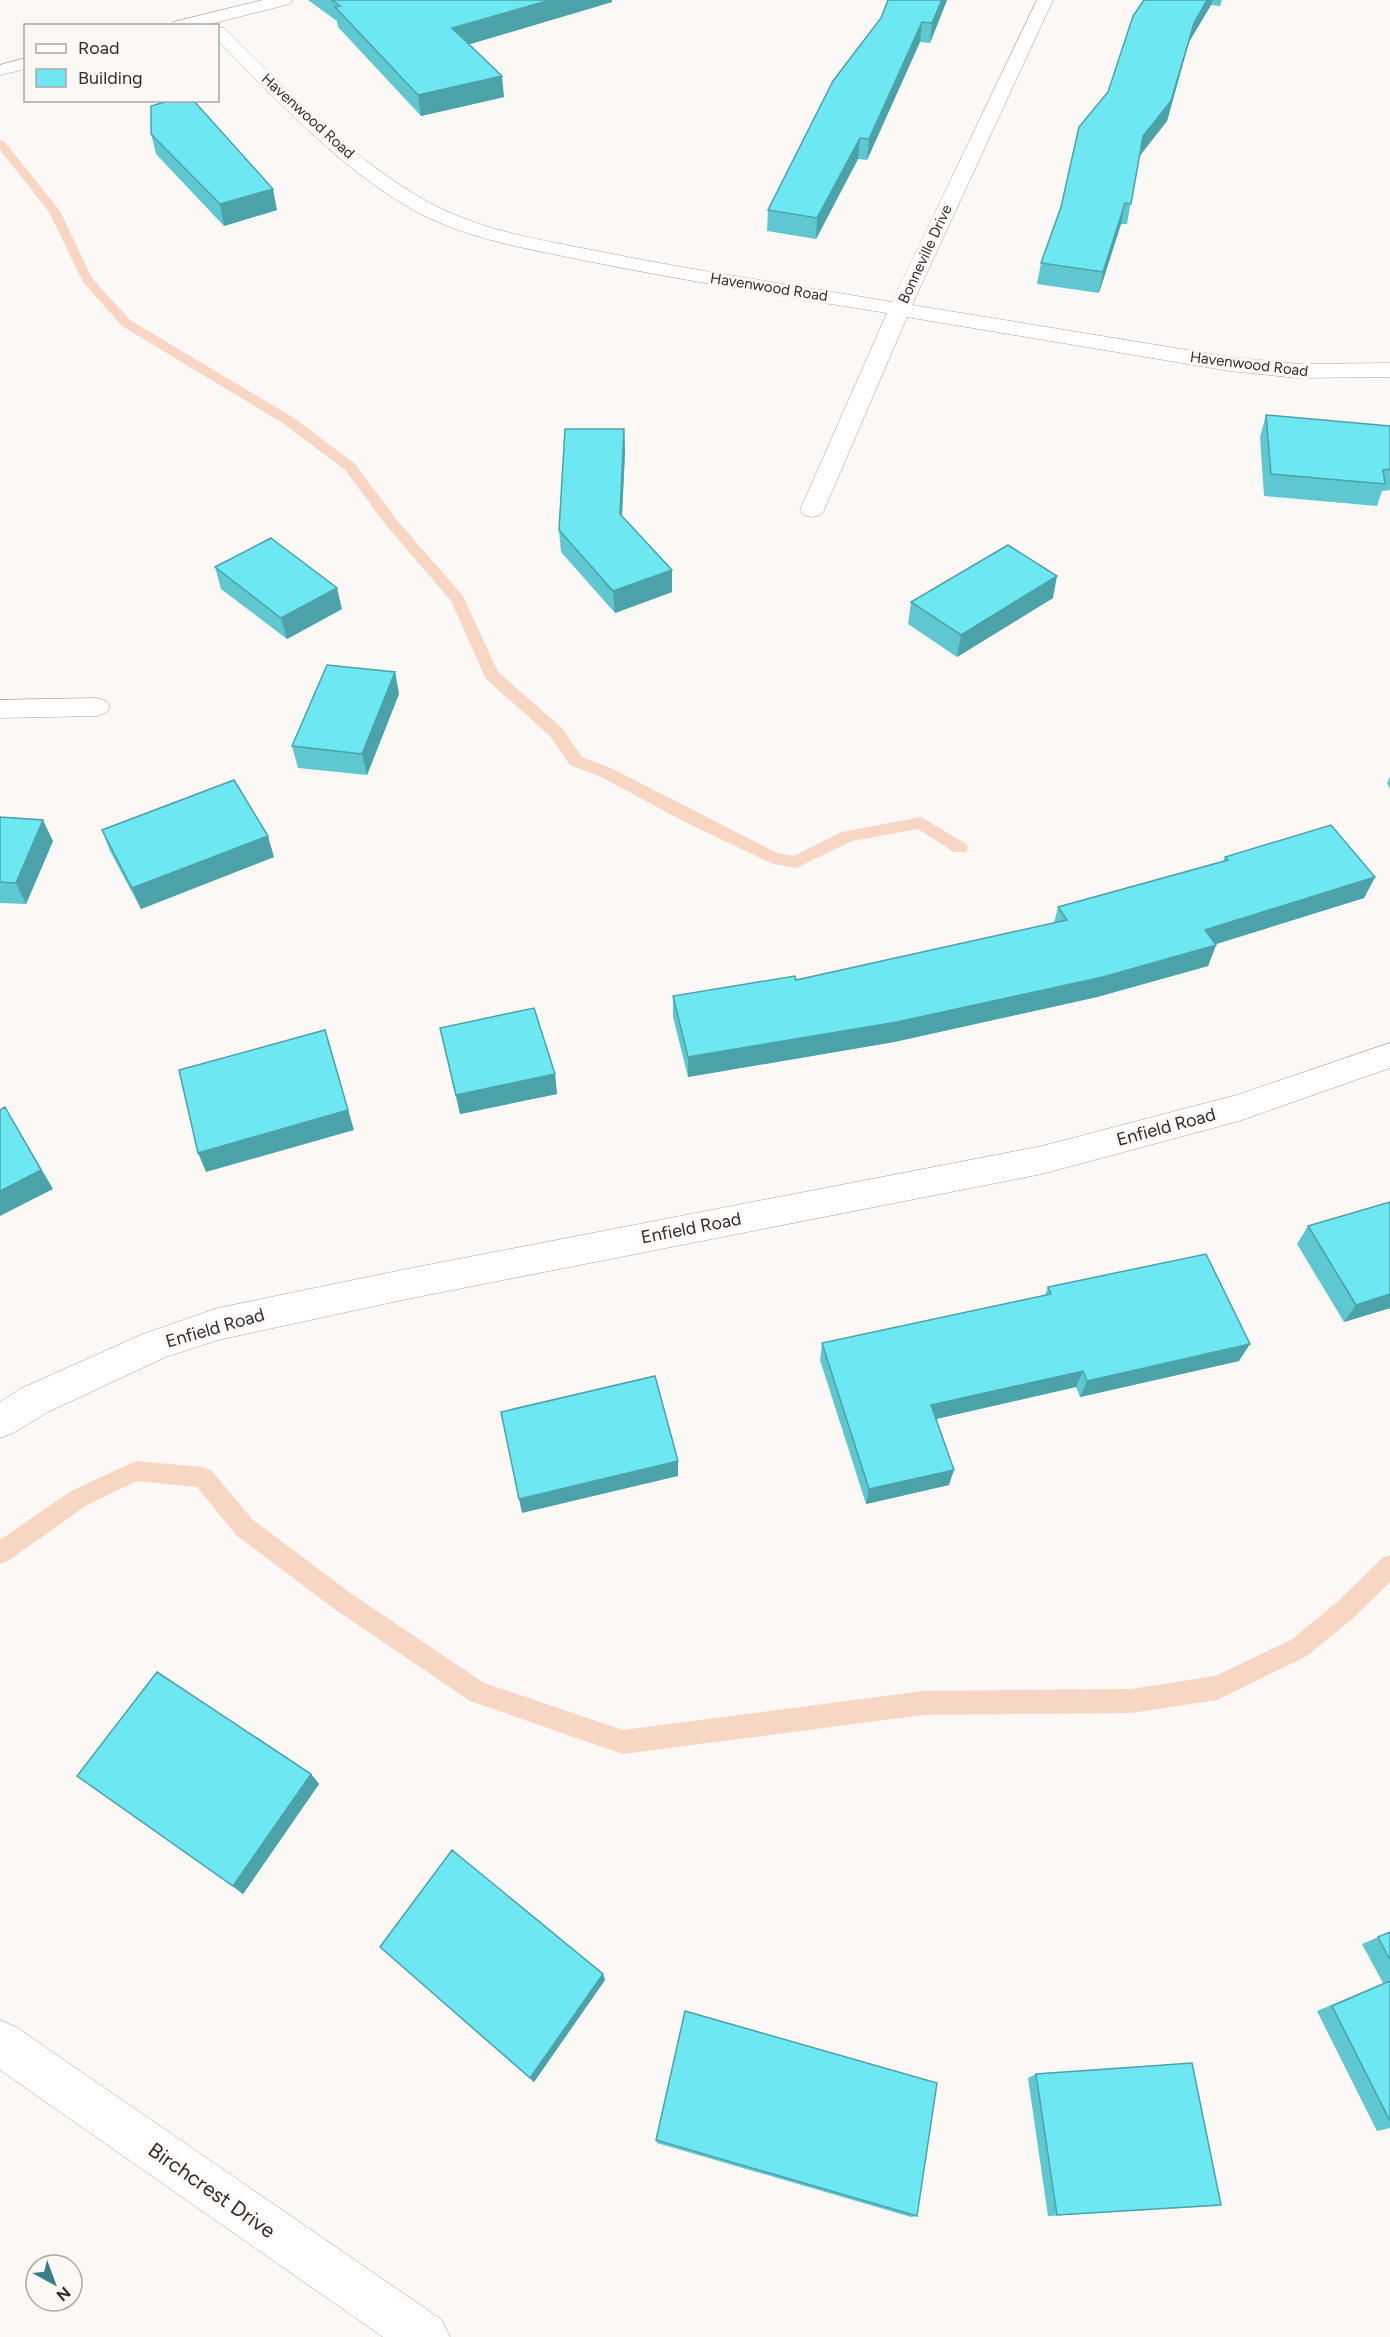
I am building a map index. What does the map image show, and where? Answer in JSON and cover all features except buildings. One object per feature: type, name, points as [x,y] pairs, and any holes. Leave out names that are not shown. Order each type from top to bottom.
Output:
[{"type":"street","points":[[214,24],[284,0]]},
{"type":"street","name":"Bonneville Drive","points":[[812,510],[900,308],[1045,0]]},
{"type":"street","name":"Havenwood Road","points":[[191,6],[210,24]]},
{"type":"street","name":"Havenwood Road","points":[[219,33],[308,120],[376,177],[425,208],[449,219],[534,246],[651,268],[1230,364],[1298,371],[1390,370]]},
{"type":"street","points":[[0,70],[24,64]]},
{"type":"street","points":[[0,709],[97,707]]},
{"type":"street","name":"Enfield Road","points":[[0,1421],[35,1400],[156,1345],[218,1324],[407,1284],[1042,1160],[1239,1108],[1390,1055]]},
{"type":"street","name":"Birchcrest Drive","points":[[0,2043],[425,2337]]},
{"type":"waterway","points":[[0,143],[54,211],[87,279],[126,323],[289,421],[350,467],[391,522],[458,599],[491,675],[556,732],[576,761],[607,773],[773,858],[796,862],[848,836],[921,823],[960,848]]},
{"type":"waterway","points":[[0,1553],[79,1498],[136,1471],[203,1477],[244,1527],[341,1600],[478,1693],[623,1742],[923,1703],[1131,1701],[1217,1688],[1299,1648],[1344,1611],[1390,1566]]}]
